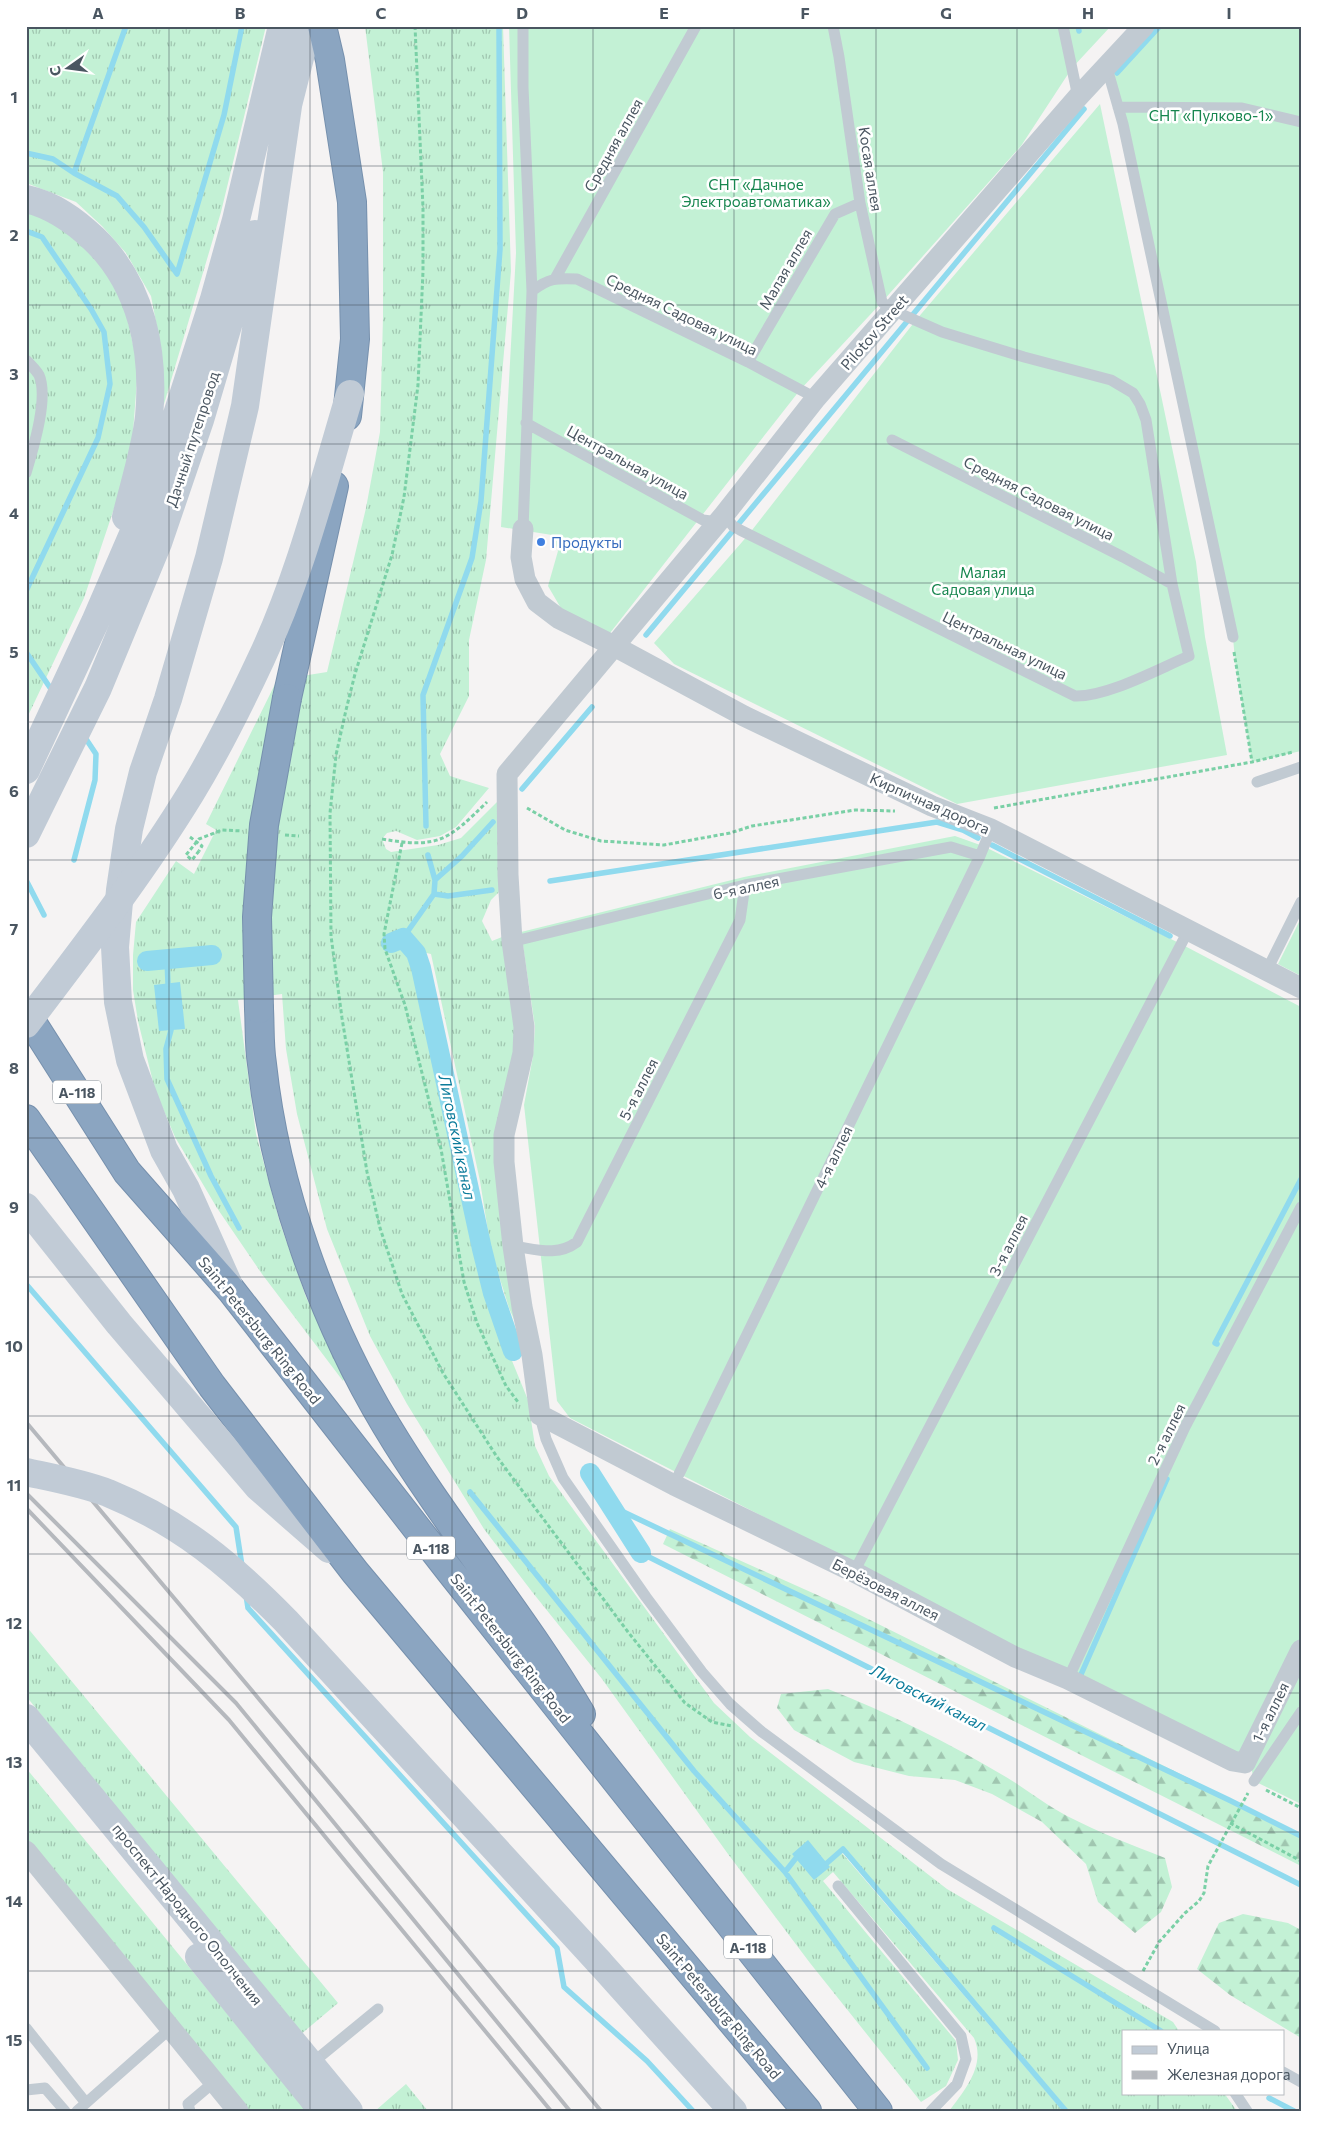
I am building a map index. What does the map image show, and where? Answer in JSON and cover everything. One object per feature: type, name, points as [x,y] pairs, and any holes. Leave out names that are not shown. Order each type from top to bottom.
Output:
[{"type":"highway","points":[[322,26],[330,60],[352,202],[355,339],[350,394],[339,466],[287,698],[271,775],[264,825],[258,917],[259,1008],[261,1063],[270,1116],[281,1170],[319,1286],[352,1362],[387,1426],[468,1548],[557,1673],[634,1804]]},
{"type":"highway","name":"Saint Petersburg Ring Road","points":[[26,1012],[127,1172],[231,1290],[450,1572],[878,2111]]},
{"type":"highway","name":"Saint Petersburg Ring Road","points":[[26,1119],[212,1386],[355,1572],[807,2111]]},
{"type":"main road","name":"Дачный путепровод","points":[[26,770],[95,622],[155,483],[214,300],[236,220],[282,26]]},
{"type":"main road","name":"Дачный путепровод","points":[[26,834],[75,736],[158,543],[200,420],[250,255],[308,26]]},
{"type":"main road","points":[[231,1290],[186,1189],[164,1150],[130,1060],[118,1002],[115,947],[120,890],[129,829],[143,772],[168,700],[209,558],[245,406],[289,99]]},
{"type":"main road","points":[[26,199],[54,209],[77,223],[100,245],[119,267],[133,294],[144,327],[151,371],[148,418],[139,467],[122,531],[114,576]]},
{"type":"main road","points":[[26,1024],[90,939],[161,837],[191,792],[231,719],[262,658],[291,586],[350,394]]},
{"type":"main road","points":[[26,1207],[119,1324],[258,1487],[355,1572]]},
{"type":"main road","points":[[26,1472],[76,1483],[122,1500],[169,1523],[200,1542],[251,1586],[286,1621],[733,2111]]},
{"type":"main road","name":"проспект Народного Ополчения","points":[[26,1718],[350,2111]]},
{"type":"main road","name":"проспект Народного Ополчения","points":[[26,1748],[133,1875],[323,2111]]},
{"type":"street","name":"Pilotov Street","points":[[507,785],[614,646],[728,523],[816,398],[1078,97],[1144,26]]},
{"type":"street","name":"Кирпичная дорога","points":[[523,529],[521,557],[525,579],[537,602],[558,618],[744,716],[953,815],[991,829],[1266,972],[1301,988]]},
{"type":"street","points":[[507,785],[508,875],[517,940],[524,1027],[523,1053],[504,1135],[504,1162],[513,1246],[522,1307],[532,1354],[540,1415]]},
{"type":"street","name":"Берёзовая аллея","points":[[540,1415],[676,1479],[1014,1657],[1068,1679],[1233,1761]]},
{"type":"street","name":"1-я аллея","points":[[1233,1761],[1245,1763],[1301,1650]]},
{"type":"street","points":[[26,1851],[238,2111]]},
{"type":"lane","points":[[523,26],[523,87],[532,291],[523,529]]},
{"type":"lane","name":"Средняя аллея","points":[[556,278],[696,26]]},
{"type":"lane","name":"Косая аллея","points":[[833,26],[860,203],[882,302],[892,310]]},
{"type":"lane","points":[[1063,26],[1078,97]]},
{"type":"lane","points":[[1107,68],[1118,107],[1233,637]]},
{"type":"lane","points":[[1118,107],[1242,108],[1301,122]]},
{"type":"lane","name":"Малая аллея","points":[[748,362],[835,214],[860,203]]},
{"type":"lane","points":[[532,291],[543,282],[556,278]]},
{"type":"lane","name":"Средняя Садовая улица","points":[[556,278],[576,279],[748,362],[816,398]]},
{"type":"lane","points":[[892,310],[942,332],[1024,357],[1111,380],[1133,392],[1146,420],[1172,584]]},
{"type":"lane","points":[[26,360],[39,375],[42,402],[36,440],[26,473]]},
{"type":"lane","name":"Центральная улица","points":[[526,423],[703,520],[728,523],[1075,696],[1086,696],[1105,691],[1189,656],[1172,584]]},
{"type":"lane","name":"Средняя Садовая улица","points":[[892,440],[1172,584]]},
{"type":"lane","points":[[1257,782],[1301,768]]},
{"type":"lane","name":"4-я аллея","points":[[676,1479],[980,856],[991,829]]},
{"type":"lane","name":"6-я аллея","points":[[517,940],[745,886],[951,847],[980,856]]},
{"type":"lane","name":"5-я аллея","points":[[513,1246],[556,1252],[568,1249],[577,1242],[740,920],[745,886]]},
{"type":"lane","points":[[1266,972],[1301,902]]},
{"type":"lane","name":"3-я аллея","points":[[854,1572],[1188,931]]},
{"type":"lane","name":"2-я аллея","points":[[1068,1679],[1185,1427],[1301,1207]]},
{"type":"lane","points":[[540,1415],[546,1439],[563,1478],[702,1672],[730,1704],[762,1732],[941,1864],[1213,2030]]},
{"type":"lane","points":[[1254,1781],[1301,1712]]},
{"type":"lane","points":[[838,1886],[961,2036],[966,2059],[957,2084],[930,2111]]},
{"type":"lane","points":[[311,2064],[378,2009]]},
{"type":"lane","points":[[1188,2015],[1197,2030]]},
{"type":"lane","points":[[26,2028],[82,2107],[171,2028]]},
{"type":"lane","points":[[1284,2073],[1301,2082]]},
{"type":"lane","points":[[190,2111],[188,2104],[214,2082]]},
{"type":"lane","points":[[26,2090],[45,2088],[65,2111]]},
{"type":"lane","points":[[1235,2094],[1247,2111]]},
{"type":"path","points":[[415,26],[424,271],[418,385],[404,496],[392,555],[355,674],[346,710],[336,755],[330,813],[331,936],[367,1172],[380,1228],[402,1294],[443,1373],[497,1457],[628,1632],[685,1703],[712,1722],[762,1732]]},
{"type":"path","points":[[1233,637],[1234,661],[1252,762]]},
{"type":"path","points":[[953,815],[1252,762],[1301,750]]},
{"type":"path","points":[[382,839],[402,843],[423,843],[451,836],[490,798],[507,785],[565,830],[601,841],[623,844],[664,844],[730,833],[752,826],[855,810],[898,810]]},
{"type":"path","points":[[184,832],[202,846],[192,860],[186,855],[199,839]]},
{"type":"path","points":[[402,843],[384,934],[385,948],[405,1005],[441,1149],[464,1282],[477,1323],[506,1386],[518,1402],[540,1415]]},
{"type":"path","points":[[1136,1983],[1159,1942],[1185,1913],[1199,1901],[1206,1883],[1208,1866],[1246,1797]]},
{"type":"path","points":[[1229,1825],[1301,1861]]},
{"type":"green space","points":[[26,26],[266,26],[221,212],[164,404],[159,403],[162,353],[151,296],[126,253],[102,226],[76,202],[26,183]]},
{"type":"green space","points":[[365,26],[503,26],[511,271],[486,560],[469,640],[469,696],[440,754],[450,776],[489,788],[456,827],[440,836],[417,840],[396,831],[387,833],[382,839],[386,849],[391,852],[438,845],[461,838],[502,797],[501,890],[491,900],[482,921],[492,941],[507,935],[519,1027],[509,1089],[523,1340],[509,1308],[491,1250],[480,1181],[431,954],[413,950],[488,1302],[528,1400],[535,1446],[549,1476],[714,1703],[750,1737],[947,1889],[1173,2022],[1178,2030],[1122,2030],[1122,2094],[1225,2094],[1237,2111],[1069,2111],[843,1848],[832,1857],[833,1859],[842,1853],[1063,2111],[949,2111],[967,2086],[976,2067],[977,2048],[974,2038],[833,1872],[823,1881],[956,2041],[958,2060],[946,2086],[921,2102],[810,1963],[728,1854],[602,1679],[484,1529],[407,1404],[370,1336],[327,1229],[297,1114],[286,1049],[282,994],[238,1000],[256,1134],[280,1223],[306,1297],[345,1377],[343,1381],[262,1274],[217,1208],[175,1137],[155,1090],[138,1021],[133,990],[133,955],[136,922],[176,861],[194,874],[216,830],[206,824],[277,680],[327,672],[366,508],[380,432],[383,317],[383,172]]},
{"type":"green space","name":"СНТ «Дачное Электроавтоматика»","points":[[509,26],[1111,26],[1072,68],[1021,146],[882,302],[800,390],[610,633],[562,610],[548,586],[558,551],[552,535],[501,527],[516,253]]},
{"type":"green space","name":"СНТ «Пулково-1»","points":[[1155,26],[1301,26],[1301,751],[1252,762],[1235,661],[1233,637],[1111,74]]},
{"type":"green space","name":"Малая Садовая улица","points":[[1100,104],[1196,562],[1205,637],[1227,755],[957,804],[674,664],[654,643],[749,534],[916,320]]},
{"type":"green space","points":[[26,207],[59,221],[94,252],[121,290],[138,367],[131,458],[84,598],[26,720]]},
{"type":"green space","points":[[955,836],[983,846],[1181,944],[1301,1007],[1301,1636],[1241,1757],[1017,1649],[858,1565],[570,1418],[557,1401],[524,1105],[533,1056],[535,1027],[521,932],[744,877]]},
{"type":"green space","points":[[1301,918],[1301,976],[1278,964]]},
{"type":"green space","points":[[670,1529],[844,1607],[1301,1834],[1301,1866],[663,1544]]},
{"type":"green space","points":[[26,1626],[338,2003],[300,2035],[26,1696]]},
{"type":"green space","points":[[1301,1666],[1301,1804],[1254,1781],[1251,1766]]},
{"type":"green space","points":[[828,1689],[896,1718],[963,1752],[1067,1816],[1165,1858],[1172,1887],[1161,1912],[1135,1933],[1098,1902],[1086,1864],[1042,1822],[992,1794],[955,1780],[909,1776],[854,1762],[794,1730],[777,1708],[781,1694]]},
{"type":"green space","points":[[26,1768],[307,2111],[249,2111],[26,1839]]},
{"type":"green space","points":[[1243,1914],[1288,1923],[1301,1930],[1301,2038],[1230,1995],[1197,1969],[1219,1923]]},
{"type":"green space","points":[[406,2084],[428,2111],[375,2111]]},
{"type":"water","points":[[180,982],[185,1029],[159,1031],[154,985]]},
{"type":"water","points":[[808,1840],[830,1867],[814,1880],[792,1854]]},
{"type":"waterway","points":[[126,26],[74,173],[117,196],[144,227],[177,274],[224,115],[242,26]]},
{"type":"waterway","points":[[426,826],[423,695],[472,558],[481,501],[500,249],[499,26]]},
{"type":"waterway","points":[[1078,26],[1079,31]]},
{"type":"waterway","points":[[1117,73],[1160,26]]},
{"type":"waterway","points":[[646,635],[1084,109]]},
{"type":"waterway","points":[[26,153],[53,159],[74,173]]},
{"type":"waterway","points":[[26,231],[42,237],[91,309],[104,332],[110,384],[98,438],[26,591]]},
{"type":"waterway","points":[[26,652],[53,692]]},
{"type":"waterway","points":[[522,789],[592,707]]},
{"type":"waterway","points":[[74,860],[95,780],[96,754],[84,736]]},
{"type":"waterway","points":[[435,880],[462,856],[493,822]]},
{"type":"waterway","points":[[550,881],[937,822],[963,830],[978,838]]},
{"type":"waterway","points":[[992,845],[1170,936]]},
{"type":"waterway","points":[[403,938],[434,894],[435,880],[428,855]]},
{"type":"waterway","points":[[26,880],[44,915]]},
{"type":"waterway","points":[[434,894],[448,896],[492,890]]},
{"type":"waterway","name":"Лиговский канал","points":[[391,943],[403,938],[416,953],[421,968],[482,1249],[493,1293],[513,1351]]},
{"type":"waterway","name":"Лиговский канал","points":[[147,961],[212,955]]},
{"type":"waterway","points":[[167,959],[168,984]]},
{"type":"waterway","points":[[171,1030],[166,1049],[167,1079],[211,1176],[239,1228]]},
{"type":"waterway","points":[[1217,1344],[1215,1343],[1301,1179]]},
{"type":"waterway","points":[[26,1284],[236,1527],[242,1566]]},
{"type":"waterway","name":"Лиговский канал","points":[[590,1473],[641,1553]]},
{"type":"waterway","points":[[1079,1679],[1167,1479]]},
{"type":"waterway","points":[[470,1492],[694,1771],[785,1872],[927,2068]]},
{"type":"waterway","points":[[611,1506],[1301,1836]]},
{"type":"waterway","name":"Лиговский канал","points":[[641,1553],[1301,1885]]},
{"type":"waterway","points":[[246,1595],[248,1608],[557,1948],[564,1987],[647,2061],[693,2111]]},
{"type":"waterway","points":[[827,1863],[843,1849],[1066,2111]]},
{"type":"waterway","points":[[785,1872],[796,1858]]},
{"type":"waterway","points":[[994,1928],[1159,2030]]},
{"type":"waterway","points":[[1269,2098],[1294,2111]]},
{"type":"railway","points":[[26,1422],[354,1812],[601,2111]]},
{"type":"railway","points":[[26,1493],[236,1703],[570,2111]]},
{"type":"railway","points":[[26,1508],[229,1720],[551,2111]]},
{"type":"place","name":"Продукты","points":[[541,542]]}]
